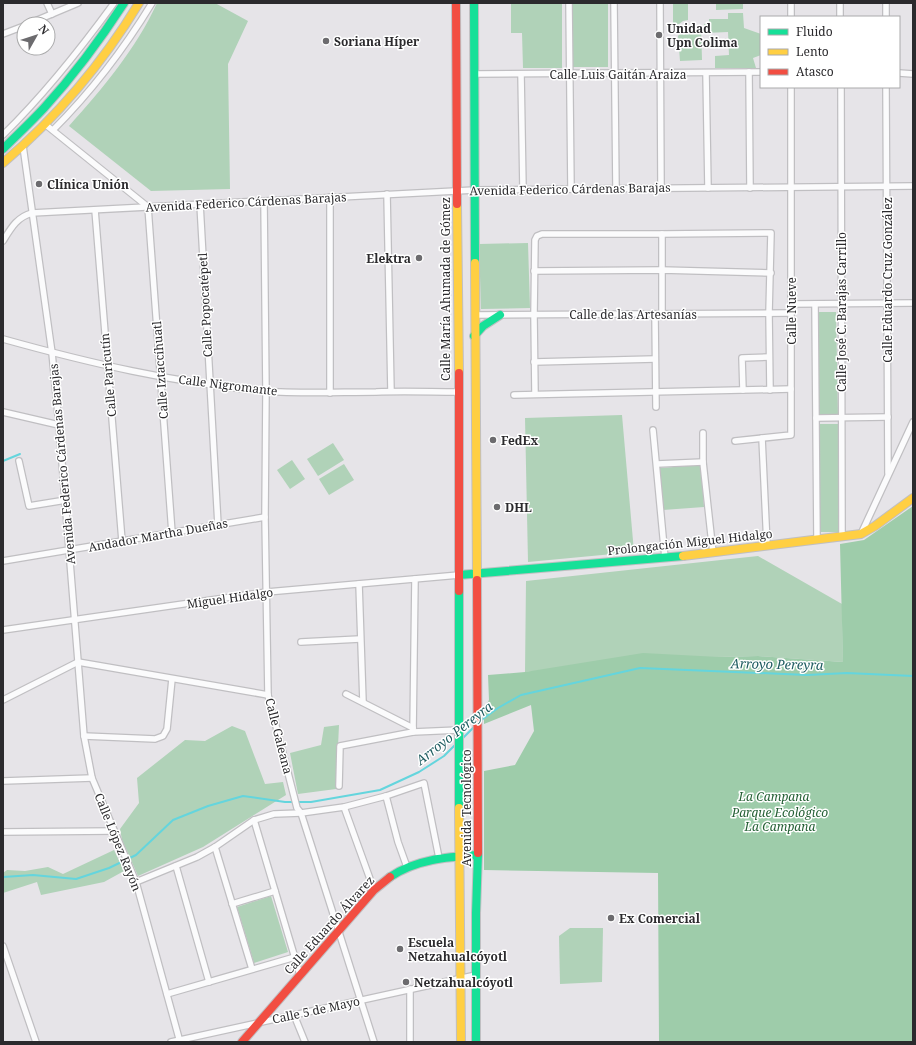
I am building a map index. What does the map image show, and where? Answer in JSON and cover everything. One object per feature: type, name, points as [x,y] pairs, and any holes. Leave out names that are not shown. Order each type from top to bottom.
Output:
[{"type":"main road","points":[[3,149],[44,108],[81,64],[124,3]]},
{"type":"main road","points":[[3,163],[24,146],[66,104],[100,60],[139,3]]},
{"type":"main road","name":"Calle María Ahumada de Gómez","points":[[456,3],[459,575]]},
{"type":"main road","points":[[474,3],[474,336],[477,574]]},
{"type":"main road","points":[[474,336],[485,324],[500,315]]},
{"type":"main road","points":[[459,408],[476,406]]},
{"type":"main road","name":"Prolongación Miguel Hidalgo","points":[[459,575],[665,558],[861,534],[875,526],[913,498]]},
{"type":"main road","name":"Avenida Tecnológico","points":[[476,1042],[478,855],[477,574]]},
{"type":"main road","name":"Avenida Tecnológico","points":[[459,575],[459,856],[461,1042]]},
{"type":"main road","name":"Calle Eduardo Álvarez","points":[[242,1042],[374,890],[389,877],[407,867],[439,858],[478,855]]},
{"type":"street","points":[[47,3],[52,14]]},
{"type":"street","points":[[47,16],[78,3]]},
{"type":"street","points":[[4,133],[37,101],[67,66],[114,3]]},
{"type":"street","points":[[53,130],[73,110],[103,74],[134,32],[152,3]]},
{"type":"street","points":[[569,3],[571,189]]},
{"type":"street","points":[[614,3],[616,188]]},
{"type":"street","points":[[660,3],[661,188]]},
{"type":"street","points":[[791,3],[791,16]]},
{"type":"street","points":[[840,3],[840,16]]},
{"type":"street","points":[[886,3],[886,16]]},
{"type":"street","points":[[3,34],[16,29]]},
{"type":"street","points":[[749,72],[750,188]]},
{"type":"street","name":"Calle Luis Gaitán Araiza","points":[[474,74],[660,74],[760,72]]},
{"type":"street","points":[[706,73],[708,188]]},
{"type":"street","points":[[900,73],[913,74]]},
{"type":"street","points":[[521,74],[523,189]]},
{"type":"street","name":"Calle Nueve","points":[[762,438],[791,435],[791,88]]},
{"type":"street","name":"Calle José C. Barajas Carrillo","points":[[841,88],[842,537]]},
{"type":"street","name":"Calle Eduardo Cruz González","points":[[886,88],[888,473]]},
{"type":"street","points":[[46,124],[148,207]]},
{"type":"street","points":[[4,238],[17,220],[23,215],[32,213],[24,146]]},
{"type":"street","name":"Avenida Federico Cárdenas Barajas","points":[[78,662],[60,425],[52,353],[32,213],[456,190],[913,186]]},
{"type":"street","points":[[387,194],[391,391]]},
{"type":"street","points":[[330,197],[330,393]]},
{"type":"street","name":"Calle Galeana","points":[[264,201],[266,391],[265,517],[268,695],[292,791],[374,1042]]},
{"type":"street","name":"Calle Popocatépetl","points":[[200,204],[218,525]]},
{"type":"street","name":"Calle Iztaccíhuatl","points":[[148,207],[172,532]]},
{"type":"street","name":"Calle Paricutín","points":[[95,210],[122,541]]},
{"type":"street","points":[[535,394],[535,240],[542,234],[771,233],[769,314],[770,390]]},
{"type":"street","points":[[662,234],[662,314]]},
{"type":"street","points":[[534,271],[662,270],[771,273]]},
{"type":"street","points":[[791,304],[913,304]]},
{"type":"street","points":[[815,304],[817,540]]},
{"type":"street","name":"Calle de las Artesanías","points":[[475,315],[791,313]]},
{"type":"street","points":[[655,314],[656,406]]},
{"type":"street","name":"Calle Nigromante","points":[[3,339],[108,367],[210,385],[266,391],[330,393],[391,391],[458,392]]},
{"type":"street","points":[[743,390],[742,358],[769,357]]},
{"type":"street","points":[[534,362],[655,359]]},
{"type":"street","points":[[514,395],[791,389]]},
{"type":"street","points":[[3,412],[60,425]]},
{"type":"street","points":[[816,418],[888,417]]},
{"type":"street","points":[[861,534],[913,422]]},
{"type":"street","points":[[653,430],[665,558]]},
{"type":"street","points":[[703,433],[704,462],[713,552]]},
{"type":"street","points":[[735,441],[762,438],[767,546]]},
{"type":"street","points":[[19,461],[29,506],[66,500]]},
{"type":"street","points":[[657,464],[704,462]]},
{"type":"street","name":"Andador Martha Dueñas","points":[[3,561],[265,517]]},
{"type":"street","name":"Miguel Hidalgo","points":[[3,630],[267,592],[459,575]]},
{"type":"street","points":[[413,730],[415,579]]},
{"type":"street","points":[[359,584],[363,702]]},
{"type":"street","points":[[300,642],[360,639]]},
{"type":"street","points":[[3,700],[78,662],[268,695]]},
{"type":"street","name":"Calle López Rayón","points":[[78,662],[84,736],[92,778],[136,882],[180,1041]]},
{"type":"street","points":[[84,736],[155,739],[163,736],[167,729],[172,679]]},
{"type":"street","points":[[346,694],[413,730]]},
{"type":"street","points":[[339,786],[340,746],[413,730],[459,732]]},
{"type":"street","points":[[3,781],[92,778]]},
{"type":"street","points":[[136,882],[197,857],[216,847],[254,820],[274,814],[344,807],[386,796],[424,783],[439,858]]},
{"type":"street","points":[[386,796],[398,842],[407,867]]},
{"type":"street","points":[[344,807],[374,890]]},
{"type":"street","points":[[254,820],[300,975]]},
{"type":"street","points":[[3,832],[114,831]]},
{"type":"street","points":[[216,847],[252,969]]},
{"type":"street","points":[[176,866],[209,982]]},
{"type":"street","points":[[232,904],[275,891]]},
{"type":"street","points":[[3,946],[36,1042]]},
{"type":"street","points":[[167,994],[295,957]]},
{"type":"street","name":"Calle 5 de Mayo","points":[[171,1042],[476,975]]},
{"type":"street","points":[[410,989],[410,1042]]},
{"type":"street","points":[[294,1015],[305,1042]]},
{"type":"green space","points":[[157,3],[215,3],[248,21],[228,64],[230,189],[151,191],[69,126],[118,68],[149,20]]},
{"type":"green space","points":[[511,3],[562,3],[562,68],[523,68],[522,33],[511,33]]},
{"type":"green space","points":[[573,3],[608,3],[608,67],[573,67]]},
{"type":"green space","points":[[673,3],[688,3],[688,20],[683,21],[675,27],[673,25]]},
{"type":"green space","points":[[716,3],[743,3],[743,9],[716,10]]},
{"type":"green space","points":[[728,13],[743,13],[744,28],[760,34],[760,55],[753,58],[756,68],[715,68],[715,56],[729,55],[728,32],[705,33],[704,24],[709,23],[709,19],[728,19]]},
{"type":"green space","points":[[701,26],[702,60],[680,61],[678,36],[686,27]]},
{"type":"green space","points":[[528,243],[530,308],[481,309],[479,244]]},
{"type":"green space","points":[[817,312],[836,312],[838,414],[819,414]]},
{"type":"green space","points":[[622,415],[634,552],[528,562],[525,418]]},
{"type":"green space","points":[[820,424],[839,424],[839,532],[820,532]]},
{"type":"green space","points":[[333,443],[344,460],[318,476],[307,459]]},
{"type":"green space","points":[[292,460],[305,479],[290,489],[277,470]]},
{"type":"green space","points":[[344,464],[354,480],[329,495],[319,479]]},
{"type":"green space","points":[[701,465],[704,507],[663,510],[660,468]]},
{"type":"green space","name":"La Campana","points":[[913,506],[913,1042],[659,1042],[658,873],[484,870],[484,771],[515,765],[534,731],[531,705],[484,724],[484,708],[489,700],[488,675],[525,672],[643,653],[719,657],[758,656],[843,662],[840,544],[864,540]]},
{"type":"green space","points":[[758,556],[842,604],[843,662],[758,656],[719,657],[525,672],[526,581]]},
{"type":"green space","points":[[339,725],[336,789],[298,794],[290,753],[321,745],[324,727]]},
{"type":"green space","points":[[232,726],[245,731],[265,784],[283,782],[286,795],[203,847],[138,876],[122,840],[120,829],[139,803],[137,778],[185,740],[205,741]]},
{"type":"green space","points":[[114,850],[124,871],[104,882],[41,895],[37,882],[3,893],[3,873],[7,870],[25,871],[48,867],[63,874]]},
{"type":"green space","points":[[271,896],[288,952],[254,963],[237,907]]},
{"type":"green space","points":[[570,928],[603,928],[602,982],[560,984],[559,936]]},
{"type":"waterway","points":[[3,461],[20,454]]},
{"type":"waterway","name":"Arroyo Pereyra","points":[[480,721],[498,708],[521,695],[640,668],[807,675],[847,673],[913,676]]},
{"type":"waterway","name":"Arroyo Pereyra","points":[[462,739],[474,727]]},
{"type":"waterway","name":"Arroyo Pereyra","points":[[3,877],[33,875],[76,879],[109,868],[136,855],[173,820],[208,806],[243,796],[285,802],[311,802],[380,790],[419,772],[444,756],[455,745]]},
{"type":"traffic: fast","points":[[3,149],[66,83],[96,44],[124,3]]},
{"type":"traffic: fast","points":[[474,3],[475,263]]},
{"type":"traffic: fast","points":[[474,336],[483,326],[500,315]]},
{"type":"traffic: fast","points":[[459,575],[683,556]]},
{"type":"traffic: fast","points":[[459,591],[459,808]]},
{"type":"traffic: fast","points":[[476,1042],[476,913],[478,853]]},
{"type":"traffic: fast","points":[[390,877],[410,866],[432,860],[478,855]]},
{"type":"traffic: slow","points":[[3,163],[42,127],[77,89],[110,47],[139,3]]},
{"type":"traffic: slow","points":[[457,204],[459,373]]},
{"type":"traffic: slow","points":[[475,263],[477,580]]},
{"type":"traffic: slow","points":[[683,556],[861,534],[875,526],[913,498]]},
{"type":"traffic: slow","points":[[459,808],[461,1042]]},
{"type":"traffic: jam","points":[[456,3],[457,204]]},
{"type":"traffic: jam","points":[[459,373],[459,591]]},
{"type":"traffic: jam","points":[[477,580],[478,853]]},
{"type":"traffic: jam","points":[[242,1042],[374,890],[390,877]]},
{"type":"place","name":"Unidad Upn Colima","points":[[659,35]]},
{"type":"place","name":"Soriana Híper","points":[[326,41]]},
{"type":"place","name":"Clínica Unión","points":[[39,184]]},
{"type":"place","name":"Elektra","points":[[419,258]]},
{"type":"place","name":"FedEx","points":[[493,440]]},
{"type":"place","name":"DHL","points":[[497,507]]},
{"type":"place","name":"Ex Comercial","points":[[611,918]]},
{"type":"place","name":"Escuela Netzahualcóyotl","points":[[400,949]]},
{"type":"place","name":"Netzahualcóyotl","points":[[406,982]]},
{"type":"park label","name":"Parque Ecológico La Campana","points":[[780,819]]}]
